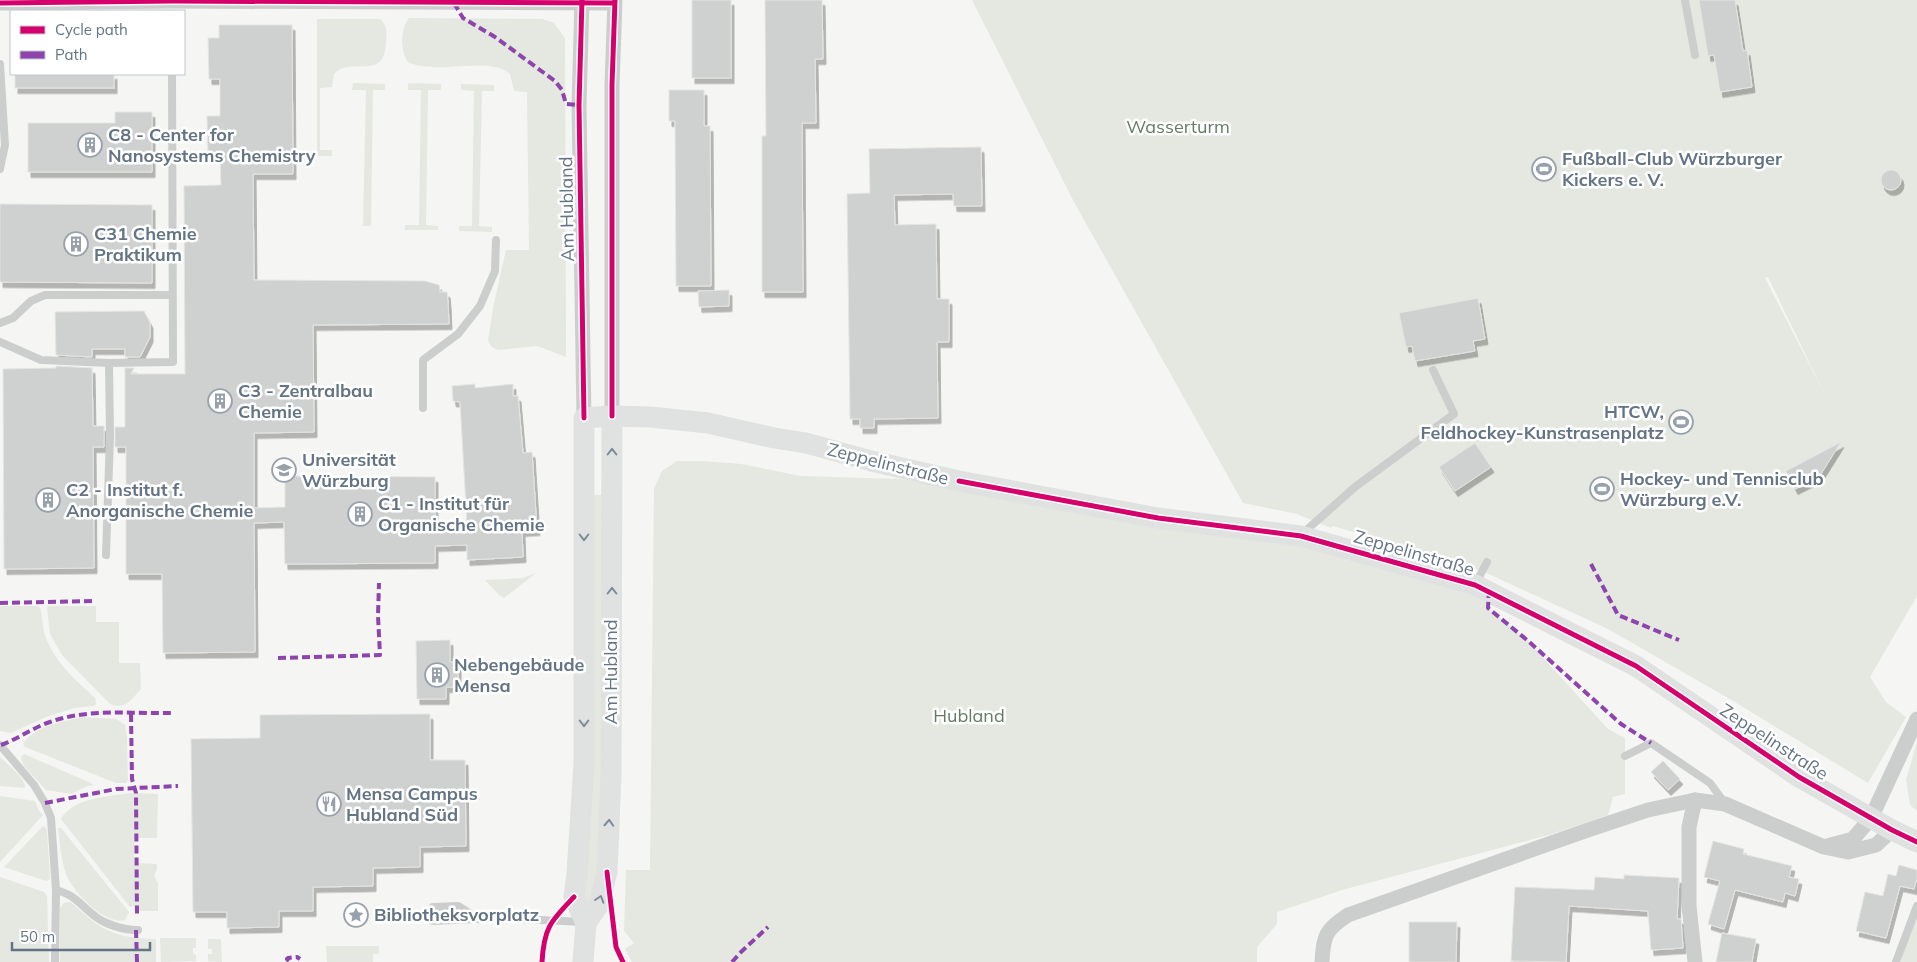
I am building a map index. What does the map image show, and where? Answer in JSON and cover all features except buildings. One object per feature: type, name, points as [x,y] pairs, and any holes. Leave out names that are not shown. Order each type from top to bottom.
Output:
[{"type":"street","points":[[0,3],[173,6],[394,0],[614,1]]},
{"type":"street","name":"Am Hubland","points":[[581,1],[579,105],[584,418],[584,764],[574,897],[586,923],[583,962]]},
{"type":"street","name":"Am Hubland","points":[[586,923],[599,904],[607,872],[611,776],[612,85],[614,1]]},
{"type":"street","points":[[584,418],[612,416]]},
{"type":"street","name":"Zeppelinstraße","points":[[612,416],[650,417],[708,423],[806,443],[872,461],[968,483],[1158,518],[1301,536],[1475,585],[1636,666],[1799,777],[1892,830],[1917,842]]},
{"type":"street","points":[[1824,847],[1853,839],[1871,818],[1917,719]]},
{"type":"street","points":[[1695,800],[1689,827],[1689,906],[1695,962]]},
{"type":"street","points":[[1322,962],[1325,934],[1334,924],[1348,915],[1648,810],[1695,800],[1725,804],[1824,847],[1848,852],[1876,845],[1892,830]]},
{"type":"lane","points":[[1685,0],[1695,55]]},
{"type":"lane","points":[[0,64],[5,145],[0,169]]},
{"type":"lane","points":[[0,342],[41,360],[110,363],[173,362],[172,75]]},
{"type":"lane","points":[[423,408],[423,360],[458,334],[480,306],[495,271],[496,240]]},
{"type":"lane","points":[[0,323],[14,318],[31,301],[45,295],[172,295]]},
{"type":"lane","points":[[106,556],[110,437],[110,363]]},
{"type":"lane","points":[[1301,536],[1355,487],[1454,414],[1433,370]]},
{"type":"lane","points":[[1475,585],[1487,562]]},
{"type":"lane","points":[[1625,756],[1651,743],[1710,783],[1725,804]]},
{"type":"lane","points":[[0,745],[34,785],[45,803],[51,818],[56,890],[56,962]]},
{"type":"lane","points":[[56,890],[70,893],[92,915],[104,922],[117,927],[138,930]]},
{"type":"lane","points":[[433,907],[458,906],[479,919]]},
{"type":"lane","points":[[1896,962],[1917,906]]},
{"type":"lane","points":[[433,921],[479,919],[553,920],[586,923]]},
{"type":"green space","name":"Wasserturm","points":[[972,0],[1917,0],[1917,596],[1870,677],[1886,702],[1906,717],[1868,783],[1728,698],[1608,629],[1482,571],[1333,526],[1331,528],[1297,514],[1243,503],[1074,202]],"holes":[[[1768,277],[1825,395],[1765,278]]]},
{"type":"green space","points":[[409,18],[543,19],[554,23],[565,38],[566,357],[537,346],[498,350],[492,347],[488,341],[506,250],[529,250],[527,92],[514,91],[510,74],[489,66],[433,67],[420,66],[408,62],[402,46],[402,40],[404,28]]},
{"type":"green space","points":[[317,19],[380,19],[385,26],[386,32],[384,54],[380,61],[374,65],[342,69],[334,74],[332,87],[320,88],[320,150],[332,150],[332,156],[317,156]]},
{"type":"green space","points":[[353,83],[385,84],[385,90],[373,90],[371,226],[363,226],[366,90],[352,90]]},
{"type":"green space","points":[[408,83],[441,84],[441,90],[428,90],[426,225],[438,226],[438,230],[405,230],[405,225],[419,225],[421,90],[408,90]]},
{"type":"green space","points":[[461,84],[494,85],[494,91],[482,91],[479,226],[492,227],[492,232],[459,231],[459,226],[472,226],[474,91],[461,90]]},
{"type":"green space","name":"Hubland","points":[[677,461],[741,464],[801,476],[959,481],[1237,527],[1489,590],[1488,608],[1527,640],[1608,729],[1625,738],[1625,794],[1613,797],[1608,815],[1552,834],[1342,890],[1277,912],[1277,924],[1257,947],[1257,962],[632,962],[625,949],[634,943],[624,931],[626,870],[650,870],[654,489],[662,471]]},
{"type":"green space","points":[[590,495],[603,495],[601,794],[595,900],[583,903]]},
{"type":"green space","points":[[536,573],[504,598],[485,580],[523,578]]},
{"type":"green space","points":[[0,606],[38,606],[40,608],[45,634],[50,647],[67,671],[95,698],[96,704],[94,706],[74,708],[46,717],[11,733],[0,731]]},
{"type":"green space","points":[[48,606],[96,606],[96,622],[119,622],[119,663],[140,663],[141,689],[131,700],[120,706],[110,704],[62,655],[50,634]]},
{"type":"green space","points":[[83,717],[116,719],[125,725],[128,780],[126,783],[116,783],[25,747],[23,744],[34,733],[42,729]]},
{"type":"green space","points":[[1917,742],[1917,811],[1910,805],[1906,780]]},
{"type":"green space","points":[[24,754],[93,785],[71,794],[46,790],[24,766],[21,757]]},
{"type":"green space","points":[[0,757],[20,776],[25,784],[25,788],[0,786]]},
{"type":"green space","points":[[132,793],[158,794],[157,838],[134,838],[134,863],[157,864],[154,876],[158,883],[158,911],[139,911],[135,906],[130,907],[61,819],[74,806],[83,802]]},
{"type":"green space","points":[[0,796],[35,801],[43,815],[0,862]]},
{"type":"green space","points":[[43,826],[47,831],[50,879],[46,881],[4,867]]},
{"type":"green space","points":[[58,828],[61,828],[129,912],[125,920],[117,920],[99,912],[90,906],[75,889],[64,869]]},
{"type":"green space","points":[[0,877],[44,892],[47,896],[49,962],[0,962]]},
{"type":"green space","points":[[70,902],[95,923],[109,931],[132,937],[156,939],[156,962],[60,962],[60,908],[64,903]]},
{"type":"green space","points":[[1917,904],[1917,962],[1901,962]]},
{"type":"green space","points":[[160,938],[196,938],[196,948],[193,948],[193,954],[196,955],[196,961],[161,962]]},
{"type":"green space","points":[[208,939],[221,939],[222,962],[208,961],[208,954],[212,954],[212,949],[208,949]]},
{"type":"green space","points":[[326,946],[379,946],[379,954],[373,954],[373,962],[327,962]]},
{"type":"marked path","points":[[454,3],[463,18],[495,37],[555,81],[562,90],[566,104],[579,105]]},
{"type":"marked path","points":[[1591,564],[1618,615],[1679,640]]},
{"type":"marked path","points":[[278,658],[380,655],[379,583]]},
{"type":"marked path","points":[[1489,590],[1488,608],[1527,640],[1621,724],[1651,743]]},
{"type":"marked path","points":[[0,603],[93,601]]},
{"type":"marked path","points":[[1,745],[43,724],[80,715],[95,713],[173,713]]},
{"type":"marked path","points":[[131,714],[132,779],[136,793],[137,914]]},
{"type":"marked path","points":[[45,803],[116,789],[178,786]]},
{"type":"marked path","points":[[732,962],[768,927]]},
{"type":"marked path","points":[[136,930],[137,962]]},
{"type":"marked path","points":[[289,961],[288,958],[297,957],[300,959]]},
{"type":"cycle path","points":[[582,0],[579,105],[584,418]]},
{"type":"cycle path","points":[[612,416],[612,85],[615,0]]},
{"type":"cycle path","points":[[0,3],[173,1],[614,3]]},
{"type":"cycle path","points":[[959,481],[1158,518],[1301,536],[1475,585],[1636,666],[1799,777],[1892,830],[1917,842]]},
{"type":"cycle path","points":[[607,872],[616,947],[623,962]]},
{"type":"cycle path","points":[[542,962],[545,940],[550,925],[574,897]]},
{"type":"place","name":"C8 - Center for Nanosystems Chemistry","points":[[90,145]]},
{"type":"place","name":"Fußball-Club Würzburger Kickers e. V.","points":[[1544,169]]},
{"type":"place","name":"C31 Chemie Praktikum","points":[[76,244]]},
{"type":"place","name":"C3 - Zentralbau Chemie","points":[[220,401]]},
{"type":"place","name":"HTCW, Feldhockey-Kunstrasenplatz","points":[[1681,422]]},
{"type":"place","name":"Universität Würzburg","points":[[284,470]]},
{"type":"place","name":"Hockey- und Tennisclub Würzburg e.V.","points":[[1602,489]]},
{"type":"place","name":"C2 - Institut f. Anorganische Chemie","points":[[48,500]]},
{"type":"place","name":"C1 - Institut für Organische Chemie","points":[[360,514]]},
{"type":"place","name":"Nebengebäude Mensa","points":[[437,675]]},
{"type":"place","name":"Mensa Campus Hubland Süd","points":[[329,804]]},
{"type":"place","name":"Bibliotheksvorplatz","points":[[356,915]]}]
